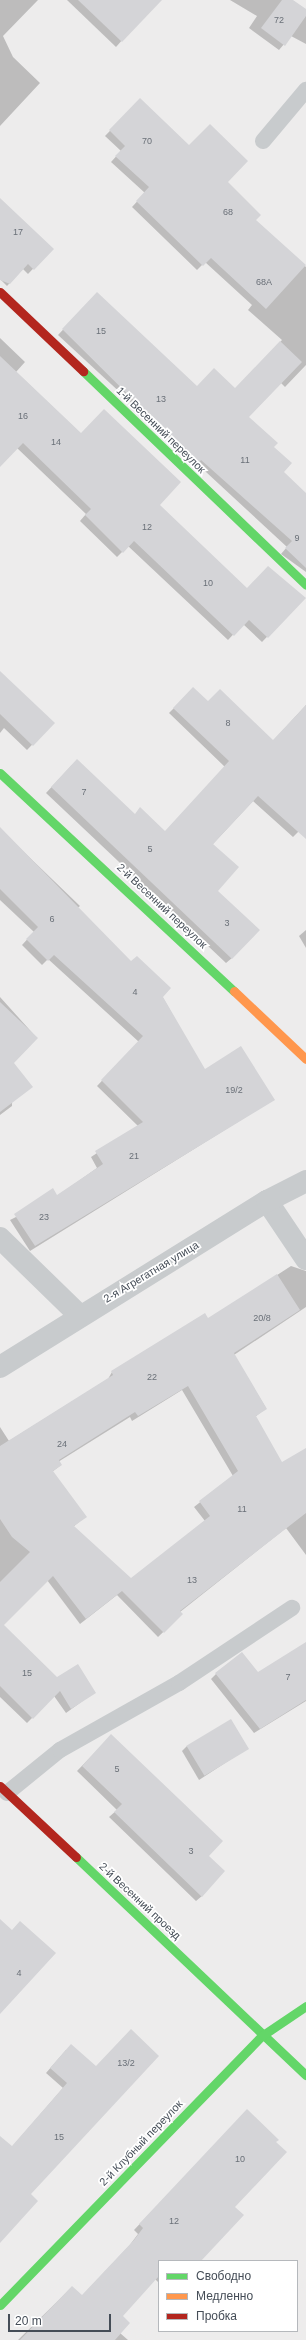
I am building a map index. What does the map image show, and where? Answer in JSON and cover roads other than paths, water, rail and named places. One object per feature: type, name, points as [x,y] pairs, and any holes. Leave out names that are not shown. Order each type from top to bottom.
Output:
[{"type":"street","name":"1-й Весенний переулок","points":[[0,292],[306,585]]},
{"type":"street","name":"2-й Весенний переулок","points":[[0,773],[306,1059]]},
{"type":"street","name":"2-я Агрегатная улица","points":[[0,1367],[267,1201],[306,1181]]},
{"type":"street","points":[[267,1201],[306,1259]]},
{"type":"street","points":[[0,1238],[80,1316]]},
{"type":"street","name":"2-й Весенний проезд","points":[[4,1789],[306,2075]]},
{"type":"street","name":"2-й Клубный переулок","points":[[0,2305],[263,2034],[306,2006]]},
{"type":"lane","points":[[263,141],[306,90]]},
{"type":"lane","points":[[4,1789],[60,1750],[179,1683],[292,1608]]}]
